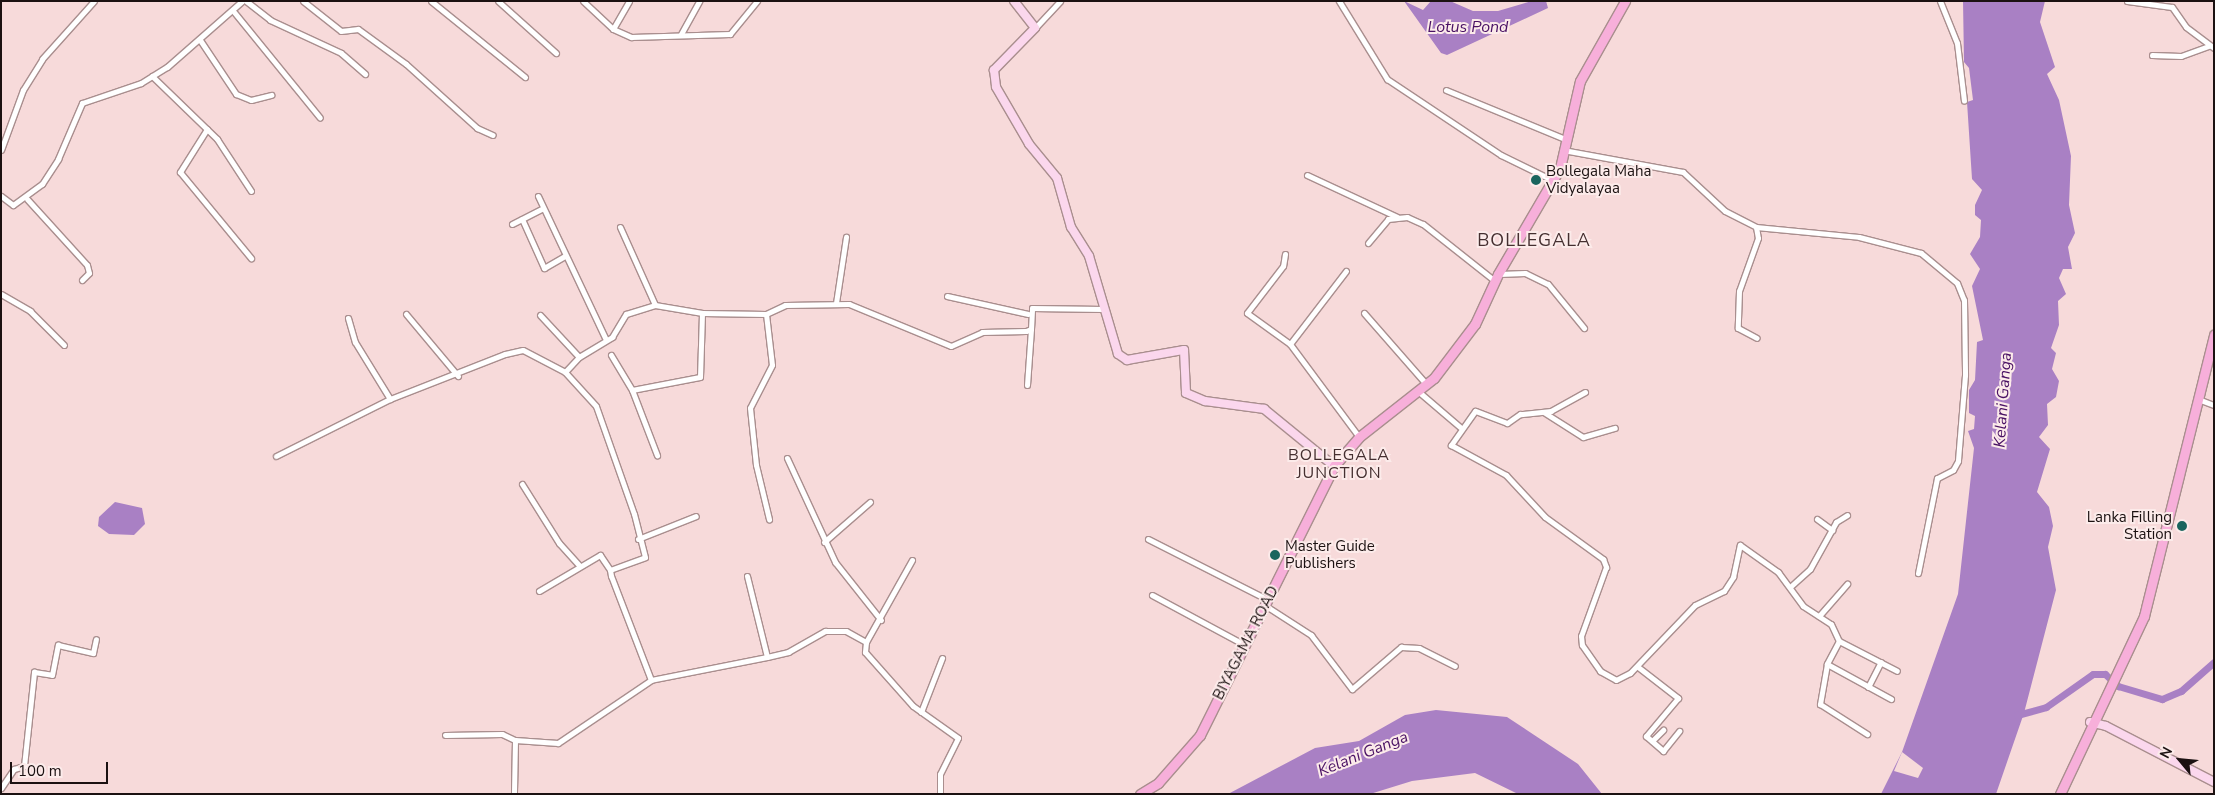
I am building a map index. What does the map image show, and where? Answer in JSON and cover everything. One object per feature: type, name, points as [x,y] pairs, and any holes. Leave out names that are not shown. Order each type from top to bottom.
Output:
[{"type":"main road","name":"BIYAGAMA ROAD","points":[[1140,794],[1158,783],[1200,735],[1334,466],[1359,437],[1427,385],[1475,324],[1496,277],[1552,180],[1563,150],[1580,81],[1625,1]]},
{"type":"main road","points":[[2060,794],[2090,722],[2125,658],[2152,589],[2214,335]]},
{"type":"street","points":[[1,150],[23,90],[42,59],[94,1]]},
{"type":"street","points":[[1,196],[13,205],[27,198],[58,159],[82,103],[152,76],[200,40],[234,12],[244,1],[270,20],[341,53],[364,74]]},
{"type":"street","points":[[303,1],[341,31],[358,29],[406,64],[477,128],[493,135]]},
{"type":"street","points":[[431,1],[526,77]]},
{"type":"street","points":[[498,1],[556,53]]},
{"type":"street","points":[[584,1],[613,29],[631,37],[730,34],[758,1]]},
{"type":"street","points":[[613,29],[629,1]]},
{"type":"street","points":[[681,34],[699,1]]},
{"type":"street","points":[[1014,1],[1035,28]]},
{"type":"street","points":[[1060,1],[994,70],[996,87],[1029,144],[1057,178],[1072,227],[1089,256],[1103,309],[1123,360],[1184,350],[1186,393],[1205,401],[1264,409],[1334,466]]},
{"type":"street","points":[[1339,1],[1387,79],[1501,155],[1552,180]]},
{"type":"street","points":[[1940,1],[1957,42],[1964,101]]},
{"type":"street","points":[[2127,1],[2172,7],[2211,47],[2181,56],[2152,55]]},
{"type":"street","points":[[234,12],[320,118]]},
{"type":"street","points":[[200,40],[236,94],[251,100],[271,95]]},
{"type":"street","points":[[152,76],[207,129],[242,171],[251,191]]},
{"type":"street","points":[[1446,90],[1565,139]]},
{"type":"street","points":[[207,129],[180,172],[251,258]]},
{"type":"street","points":[[1563,150],[1683,172],[1725,211],[1756,227],[1859,237],[1922,254],[1961,288],[1965,375],[1958,461],[1953,470],[1938,478],[1918,573]]},
{"type":"street","points":[[1307,175],[1397,217],[1423,224],[1496,277],[1525,273],[1548,284],[1584,328]]},
{"type":"street","points":[[538,196],[541,209],[605,338]]},
{"type":"street","points":[[27,198],[87,266],[89,273],[82,280]]},
{"type":"street","points":[[512,224],[541,209]]},
{"type":"street","points":[[1368,243],[1388,220],[1397,217]]},
{"type":"street","points":[[522,219],[544,268],[565,256]]},
{"type":"street","points":[[620,227],[655,305]]},
{"type":"street","points":[[1756,227],[1758,238],[1740,291],[1738,328],[1757,338]]},
{"type":"street","points":[[836,303],[846,237]]},
{"type":"street","points":[[1285,254],[1282,266],[1247,313],[1290,344],[1359,437]]},
{"type":"street","points":[[1290,344],[1346,271]]},
{"type":"street","points":[[1,294],[30,311],[64,345]]},
{"type":"street","points":[[947,296],[1028,314]]},
{"type":"street","points":[[565,372],[578,357],[605,338],[612,337],[626,314],[655,305],[702,313],[766,314],[786,305],[849,304],[951,346],[982,332],[1031,329]]},
{"type":"street","points":[[1027,385],[1031,329],[1028,314],[1032,308],[1103,309]]},
{"type":"street","points":[[632,390],[700,377],[702,313]]},
{"type":"street","points":[[406,314],[458,376]]},
{"type":"street","points":[[766,314],[772,365],[750,408],[756,464],[769,519]]},
{"type":"street","points":[[1364,314],[1427,385]]},
{"type":"street","points":[[540,315],[578,357]]},
{"type":"street","points":[[348,318],[355,342],[390,399]]},
{"type":"street","points":[[276,456],[390,399],[458,376],[523,350],[565,372],[596,406],[634,514],[638,539],[645,557],[610,570]]},
{"type":"street","points":[[611,354],[632,390],[657,455]]},
{"type":"street","points":[[1419,392],[1460,428]]},
{"type":"street","points":[[1585,392],[1545,413],[1520,414],[1499,424],[1479,410],[1460,428],[1452,448],[1506,475],[1545,517],[1603,559],[1606,567],[1581,636],[1582,645],[1600,671],[1616,680],[1638,667],[1695,605],[1724,590],[1733,577],[1740,545],[1790,587],[1803,606],[1831,624],[1839,641],[1897,671]]},
{"type":"street","points":[[2198,399],[2214,405]]},
{"type":"street","points":[[1545,413],[1583,438],[1615,428]]},
{"type":"street","points":[[787,458],[824,542],[880,620]]},
{"type":"street","points":[[522,484],[580,566]]},
{"type":"street","points":[[824,542],[870,502]]},
{"type":"street","points":[[1790,587],[1810,569],[1836,522],[1847,515]]},
{"type":"street","points":[[638,539],[696,516]]},
{"type":"street","points":[[1832,516],[1836,522]]},
{"type":"street","points":[[1817,519],[1832,530]]},
{"type":"street","points":[[1148,539],[1267,603],[1311,635],[1352,689],[1401,647],[1419,648],[1455,666]]},
{"type":"street","points":[[539,590],[600,555],[610,570],[651,680]]},
{"type":"street","points":[[912,560],[866,642],[870,662],[921,712],[958,738],[940,774],[940,794]]},
{"type":"street","points":[[746,576],[767,656]]},
{"type":"street","points":[[1819,616],[1847,584]]},
{"type":"street","points":[[1152,595],[1246,645]]},
{"type":"street","points":[[445,735],[502,734],[515,740],[558,743],[651,680],[788,652],[825,631],[851,632],[866,642]]},
{"type":"street","points":[[4,794],[1,789],[14,769],[24,766],[34,672],[52,675],[58,645],[93,652],[96,638]]},
{"type":"street","points":[[1839,641],[1827,664],[1820,704],[1867,734]]},
{"type":"street","points":[[921,712],[942,658]]},
{"type":"street","points":[[1868,687],[1881,662]]},
{"type":"street","points":[[1827,664],[1891,700]]},
{"type":"street","points":[[1638,667],[1678,698],[1648,731],[1646,736],[1663,751],[1679,731]]},
{"type":"street","points":[[2090,722],[2106,726],[2214,782]]},
{"type":"street","points":[[1652,741],[1663,730]]},
{"type":"street","points":[[514,794],[515,740]]},
{"type":"water","name":"Lotus Pond","points":[[1404,1],[1423,10],[1431,1],[1450,1],[1473,11],[1498,11],[1532,1],[1546,1],[1548,8],[1447,55],[1441,53]]},
{"type":"water","name":"Kelani Ganga","points":[[1963,1],[2045,1],[2040,22],[2055,67],[2047,74],[2059,100],[2071,156],[2069,205],[2075,233],[2068,247],[2072,269],[2063,269],[2059,278],[2066,294],[2058,301],[2059,325],[2051,348],[2056,353],[2052,369],[2059,381],[2056,397],[2047,404],[2048,425],[2039,437],[2050,449],[2037,492],[2049,507],[2053,526],[2048,547],[2056,590],[2024,713],[1996,794],[1881,794],[1902,752],[1958,594],[1974,448],[1968,431],[1974,429],[1975,416],[1969,413],[1969,390],[1975,380],[1977,342],[1983,340],[1972,286],[1980,269],[1970,254],[1980,237],[1981,220],[1975,215],[1975,205],[1982,190],[1972,179],[1967,102],[1973,100],[1969,68],[1964,62]]},
{"type":"water","points":[[115,502],[142,508],[145,524],[134,535],[109,534],[98,526],[99,517]]},
{"type":"water","name":"Kelani Ganga","points":[[1436,710],[1507,717],[1578,764],[1602,794],[1518,794],[1475,773],[1412,781],[1370,794],[1228,794],[1315,748],[1359,741],[1405,715]]},
{"type":"pier","points":[[1902,752],[1923,768],[1918,778],[1894,771]]},
{"type":"waterway","points":[[2017,715],[2046,707],[2093,674],[2105,674],[2118,686],[2162,699],[2181,691],[2214,662]]},
{"type":"place","name":"Bollegala Maha Vidyalayaa","points":[[1536,180]]},
{"type":"place","name":"Lanka Filling Station","points":[[2182,526]]},
{"type":"place","name":"Master Guide Publishers","points":[[1275,555]]},
{"type":"district","name":"BOLLEGALA","points":[[1534,240]]},
{"type":"district","name":"BOLLEGALA JUNCTION","points":[[1339,464]]}]
